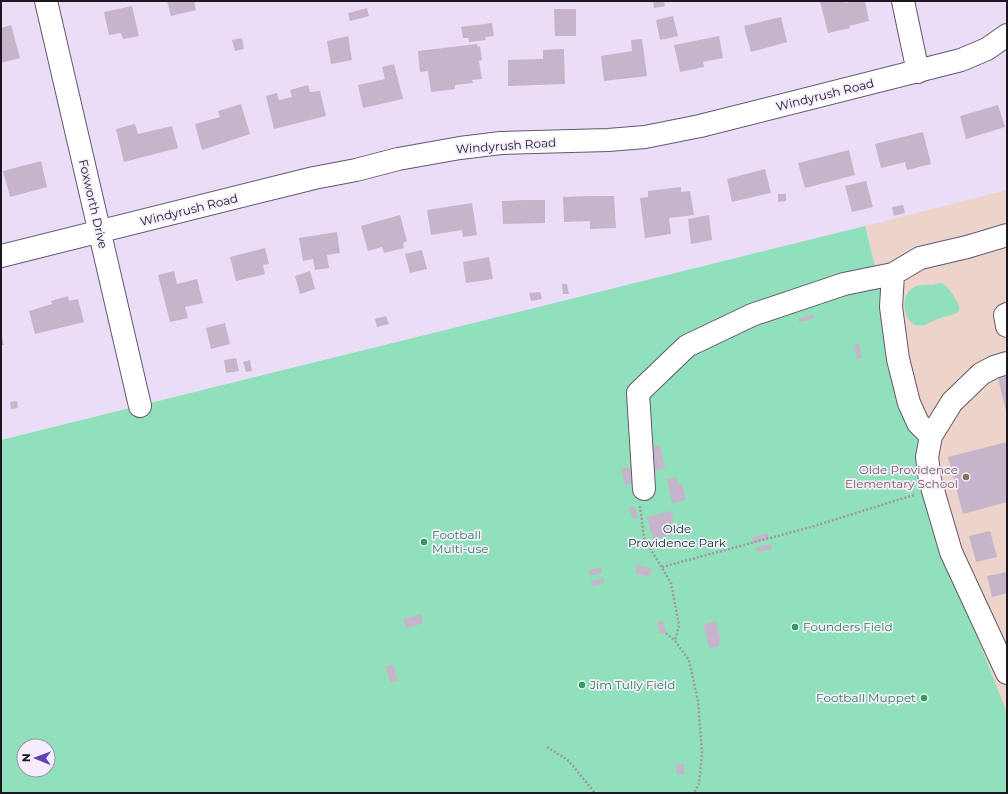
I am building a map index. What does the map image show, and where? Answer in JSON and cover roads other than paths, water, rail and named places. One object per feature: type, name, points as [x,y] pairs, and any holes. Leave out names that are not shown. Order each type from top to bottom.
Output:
[{"type":"street","name":"Foxworth Drive","points":[[46,1],[140,406]]},
{"type":"street","points":[[903,1],[918,72]]},
{"type":"street","name":"Windyrush Road","points":[[1,256],[314,178],[356,170],[398,159],[460,148],[501,144],[645,137],[700,126],[961,60],[987,49],[1007,35]]},
{"type":"street","points":[[644,489],[638,393],[687,346],[752,315],[844,284],[893,274],[920,258],[967,247],[1007,235]]},
{"type":"street","points":[[893,274],[891,307],[898,359],[909,402],[918,423],[931,436]]},
{"type":"street","points":[[1007,314],[1005,315],[1007,326]]},
{"type":"street","points":[[1007,363],[994,367],[981,374],[952,402],[931,436],[928,457],[930,480],[951,552],[1007,673]]},
{"type":"place","name":"Olde Providence Elementary School","points":[[966,477]]},
{"type":"place","name":"Football Multi-use","points":[[424,542]]},
{"type":"place","name":"Founders Field","points":[[795,627]]},
{"type":"place","name":"Jim Tully Field","points":[[582,685]]},
{"type":"place","name":"Football Muppet","points":[[924,698]]},
{"type":"park label","name":"Olde Providence Park","points":[[677,536]]}]
